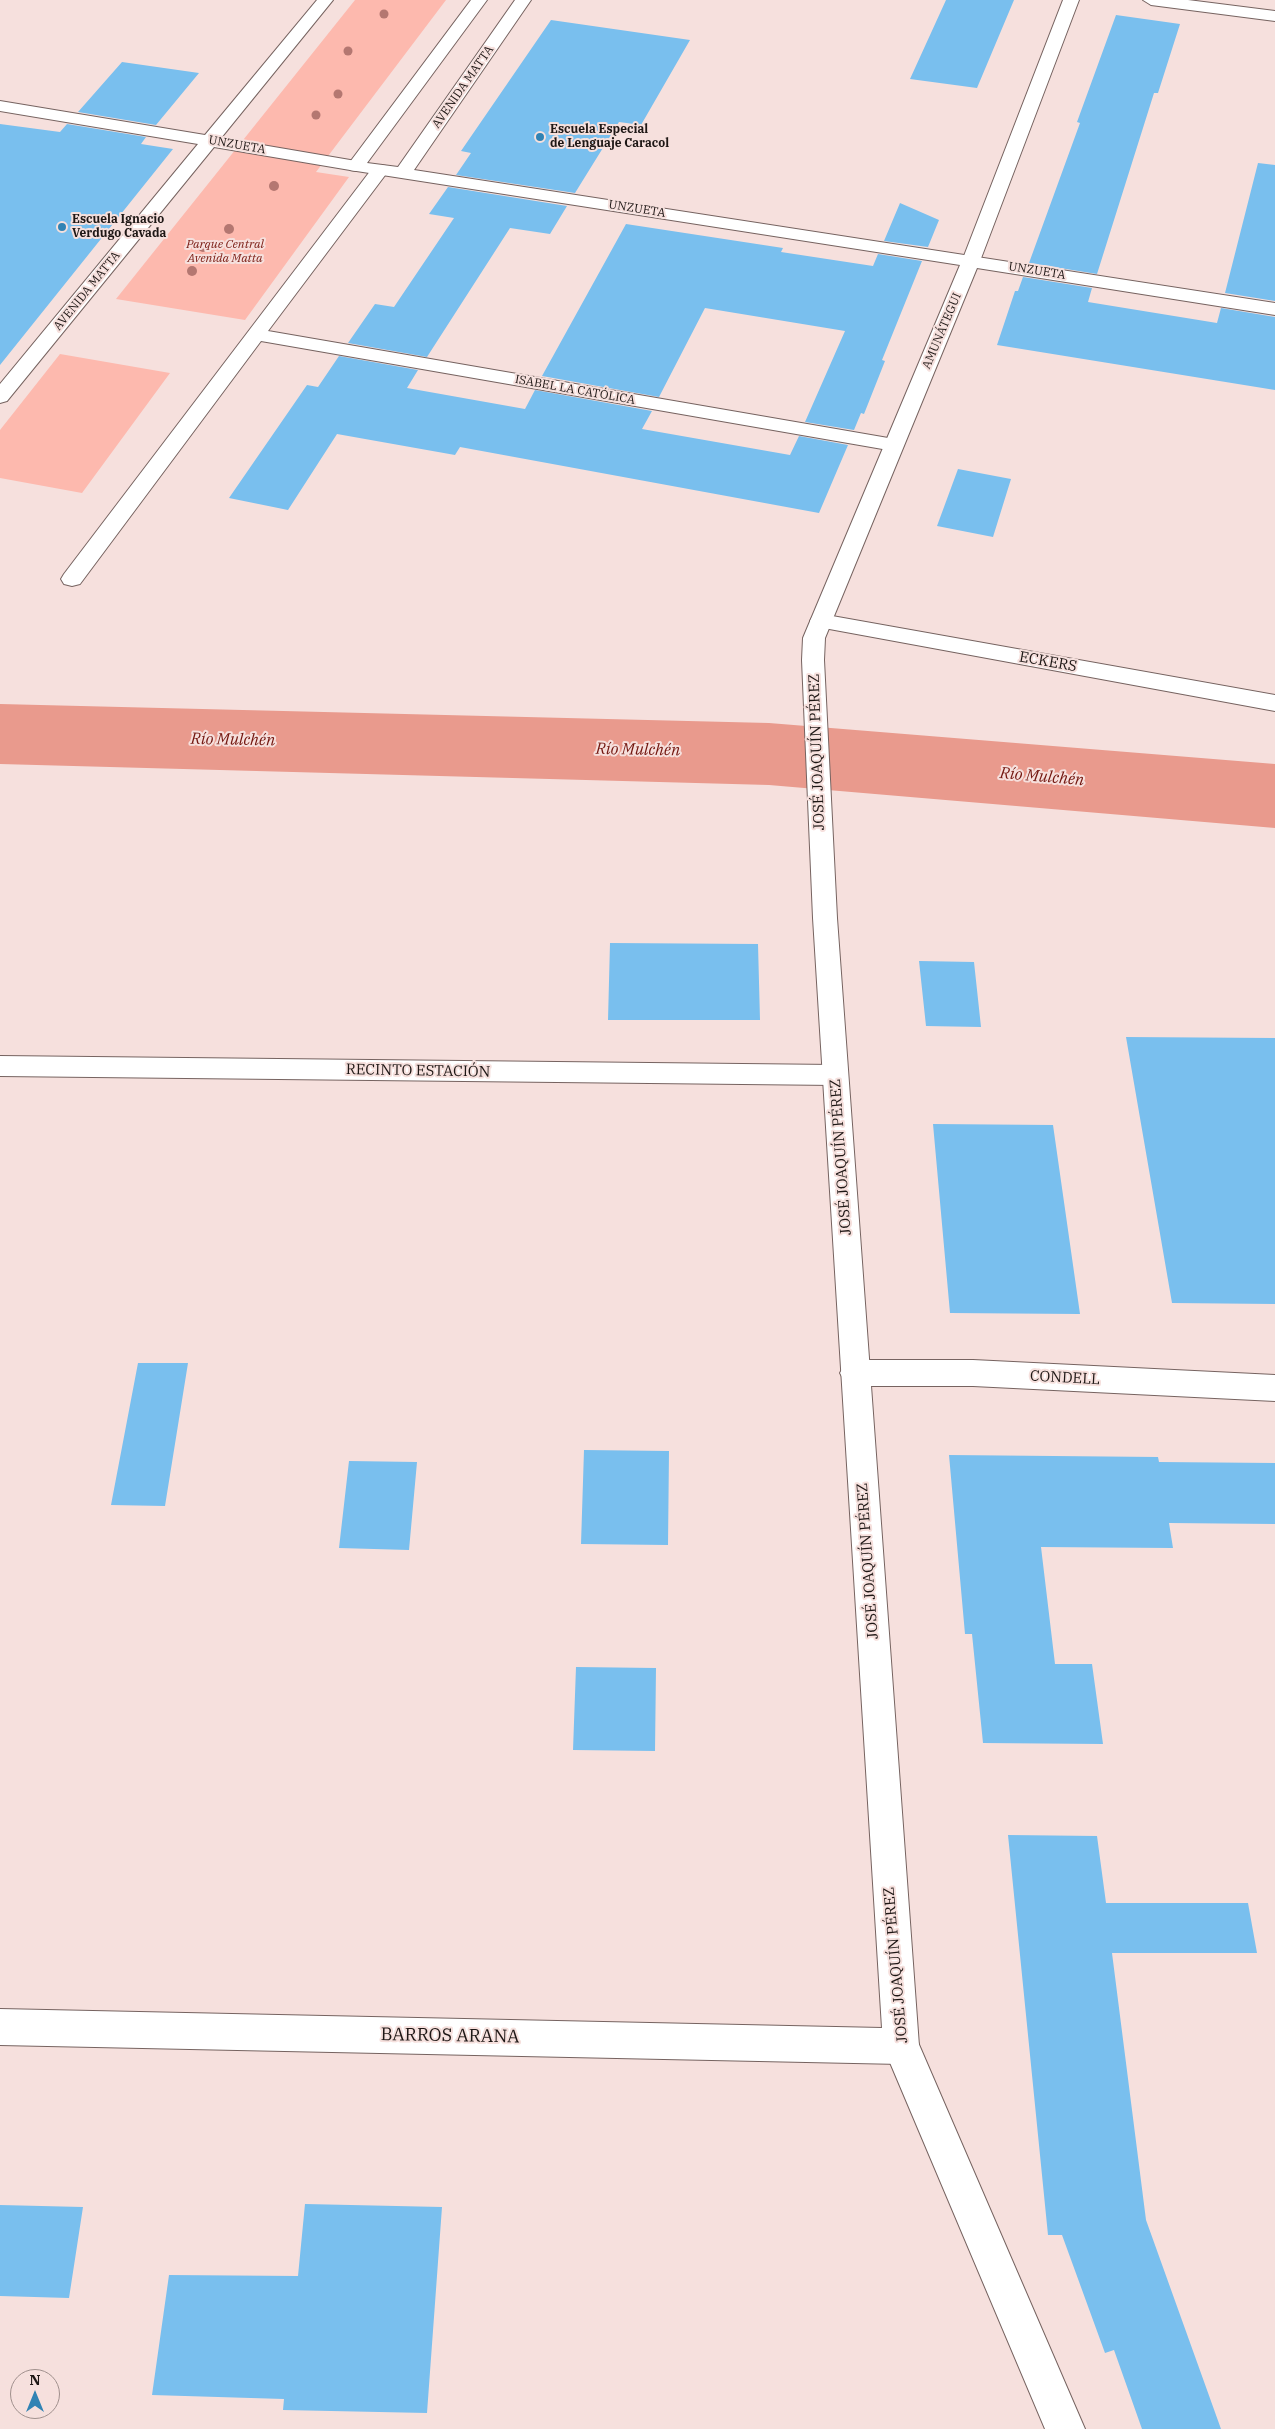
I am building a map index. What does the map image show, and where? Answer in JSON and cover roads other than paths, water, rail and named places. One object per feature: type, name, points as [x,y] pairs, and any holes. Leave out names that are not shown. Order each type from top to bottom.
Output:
[{"type":"street","name":"AVENIDA MATTA","points":[[0,396],[326,0]]},
{"type":"street","points":[[356,166],[479,0]]},
{"type":"street","name":"AVENIDA MATTA","points":[[403,173],[523,0]]},
{"type":"street","name":"AMUNÁTEGUI","points":[[813,660],[814,638],[971,261],[1071,0]]},
{"type":"street","points":[[1151,0],[1275,16]]},
{"type":"street","name":"UNZUETA","points":[[0,106],[380,170],[1275,309]]},
{"type":"street","points":[[72,579],[257,336],[380,170]]},
{"type":"street","name":"ISABEL LA CATÓLICA","points":[[257,336],[894,446]]},
{"type":"street","name":"ECKERS","points":[[821,621],[1275,703]]},
{"type":"street","name":"JOSÉ JOAQUÍN PÉREZ","points":[[813,660],[824,918],[901,2046],[1065,2429]]},
{"type":"street","name":"RECINTO ESTACIÓN","points":[[0,1066],[835,1075]]},
{"type":"street","name":"CONDELL","points":[[855,1372],[973,1374],[1275,1388]]},
{"type":"street","name":"BARROS ARANA","points":[[0,2027],[901,2046]]},
{"type":"waterway","name":"Río Mulchén","points":[[0,734],[769,754],[1275,796]]},
{"type":"place","name":"Escuela Especial de Lenguaje Caracol","points":[[540,137]]},
{"type":"place","name":"Escuela Ignacio Verdugo Cavada","points":[[62,227]]},
{"type":"park label","name":"Parque Central Avenida Matta","points":[[225,252]]}]
